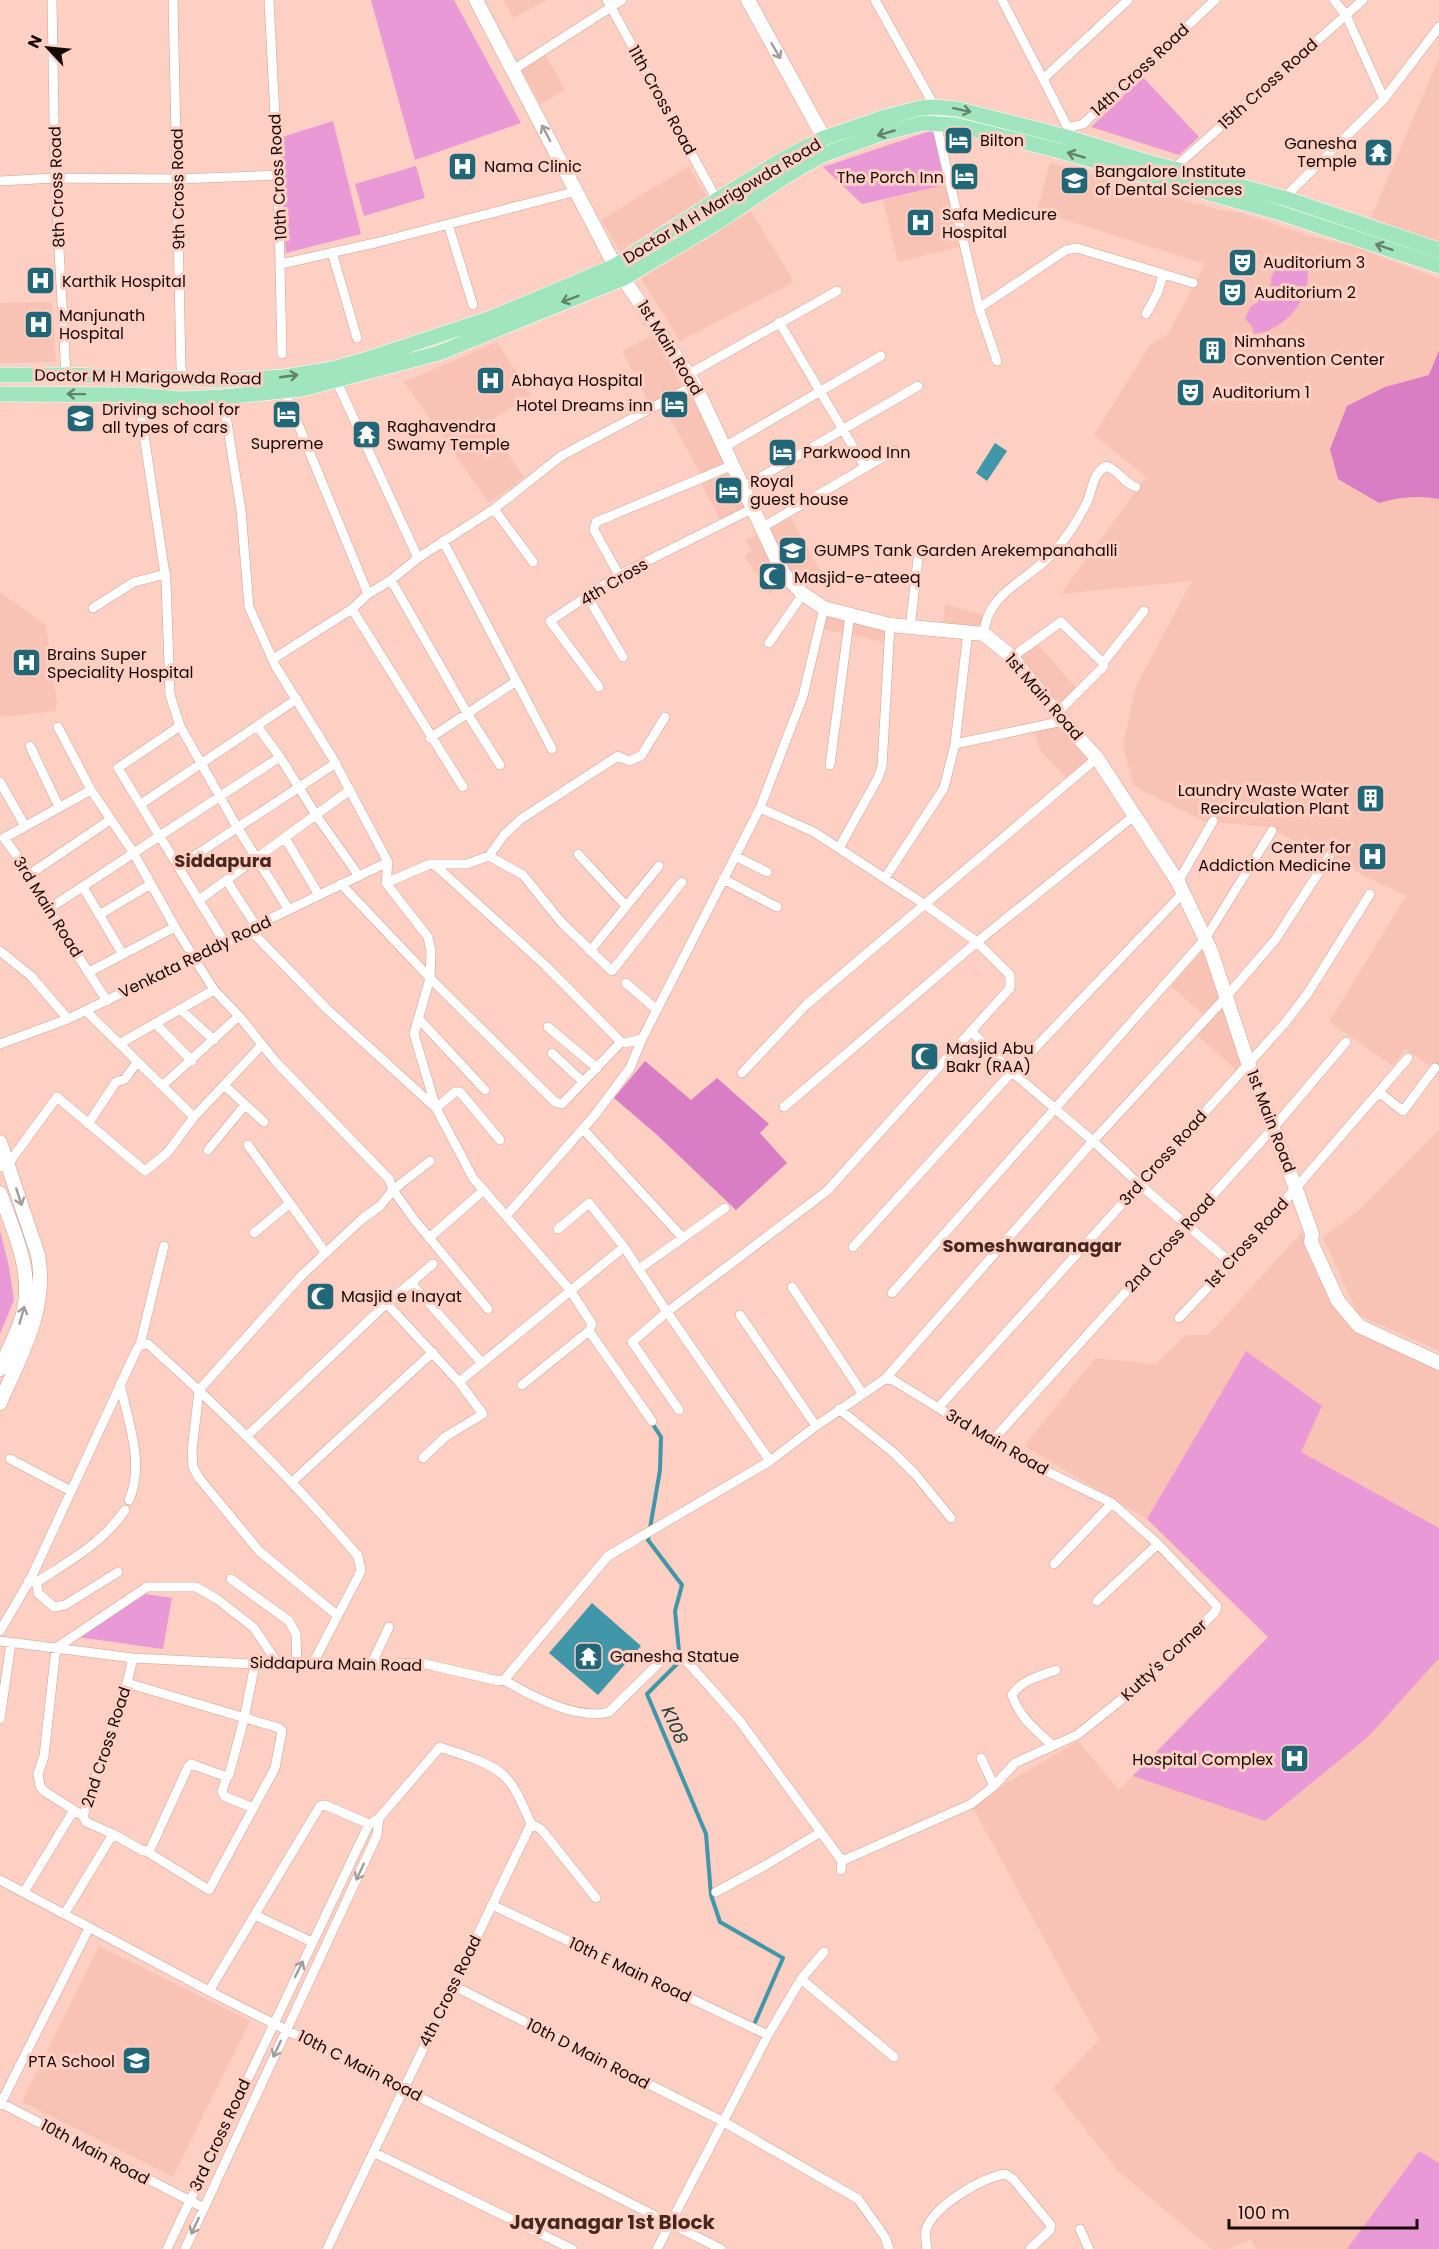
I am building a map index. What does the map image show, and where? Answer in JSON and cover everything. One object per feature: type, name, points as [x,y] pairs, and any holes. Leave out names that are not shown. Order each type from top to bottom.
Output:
[{"type":"main road","name":"Doctor M H Marigowda Road","points":[[0,375],[224,380],[284,377],[332,369],[424,342],[620,272],[717,200],[782,160],[824,138],[882,118],[935,106],[1066,132],[1173,169],[1284,198],[1439,250]]},
{"type":"main road","name":"Doctor M H Marigowda Road","points":[[0,394],[138,395],[181,399],[223,397],[302,389],[439,353],[620,272],[716,224],[784,177],[820,156],[883,133],[924,123],[955,125],[1056,150],[1277,212],[1439,266]]},
{"type":"street","name":"8th Cross Road","points":[[52,0],[55,178],[66,375]]},
{"type":"street","name":"9th Cross Road","points":[[173,0],[183,378]]},
{"type":"street","name":"10th Cross Road","points":[[269,0],[278,175],[282,354]]},
{"type":"street","points":[[476,0],[620,272]]},
{"type":"street","points":[[513,70],[609,3],[622,0]]},
{"type":"street","points":[[747,0],[824,138]]},
{"type":"street","points":[[875,0],[935,106]]},
{"type":"street","points":[[1043,79],[1128,0]]},
{"type":"street","name":"14th Cross Road","points":[[1066,132],[1083,123],[1215,0]]},
{"type":"street","points":[[1334,0],[1346,15],[1384,99]]},
{"type":"street","name":"15th Cross Road","points":[[1173,169],[1363,0]]},
{"type":"street","points":[[1004,1],[1043,79],[1066,132]]},
{"type":"street","name":"11th Cross Road","points":[[609,3],[717,200]]},
{"type":"street","points":[[1284,198],[1384,99],[1439,27]]},
{"type":"street","points":[[936,123],[979,308],[997,361]]},
{"type":"street","points":[[0,181],[55,178],[178,179],[278,175]]},
{"type":"street","points":[[281,264],[577,191]]},
{"type":"street","points":[[448,224],[473,305]]},
{"type":"street","points":[[979,308],[1066,249],[1077,248],[1193,283]]},
{"type":"street","points":[[332,252],[357,338]]},
{"type":"street","name":"1st Main Road","points":[[620,272],[692,379],[726,446],[742,488],[783,573],[803,594],[824,608],[890,625],[984,634],[1012,657],[1060,717],[1097,758],[1180,888],[1205,939],[1248,1063],[1312,1233]]},
{"type":"street","points":[[1146,314],[1158,291],[1163,274]]},
{"type":"street","points":[[273,659],[352,609],[368,594],[391,580],[443,541],[494,510],[561,456],[692,379],[780,322],[837,291]]},
{"type":"street","points":[[780,322],[865,467]]},
{"type":"street","points":[[726,446],[881,356]]},
{"type":"street","points":[[336,380],[418,558]]},
{"type":"street","points":[[742,488],[918,386]]},
{"type":"street","points":[[284,390],[368,594]]},
{"type":"street","points":[[138,395],[166,574],[170,695],[180,726],[201,764],[289,910]]},
{"type":"street","points":[[223,397],[241,510],[249,607],[276,667],[336,763],[388,862],[386,883],[428,937],[431,951],[430,978],[414,1034],[436,1108],[473,1178],[570,1290],[592,1324],[588,1331],[522,1385]]},
{"type":"street","points":[[760,528],[896,450]]},
{"type":"street","points":[[619,575],[594,530],[596,522],[733,465]]},
{"type":"street","points":[[984,634],[985,623],[998,597],[1054,553],[1088,501],[1092,483],[1101,469],[1106,466],[1111,468],[1128,484],[1136,487]]},
{"type":"street","name":"4th Cross","points":[[599,687],[550,621],[619,575],[752,509]]},
{"type":"street","points":[[494,510],[533,562]]},
{"type":"street","points":[[443,541],[552,750]]},
{"type":"street","points":[[910,627],[919,550]]},
{"type":"street","points":[[93,608],[134,582],[166,574]]},
{"type":"street","points":[[391,580],[467,713],[500,765]]},
{"type":"street","points":[[769,644],[803,594]]},
{"type":"street","points":[[587,596],[622,657]]},
{"type":"street","points":[[506,1216],[583,1129],[630,1068],[642,1039],[760,808],[803,696],[824,608]]},
{"type":"street","points":[[352,609],[430,738],[463,787]]},
{"type":"street","points":[[955,744],[1060,717],[1104,666],[1103,663],[1144,611]]},
{"type":"street","points":[[830,765],[850,615]]},
{"type":"street","points":[[1012,657],[1061,622],[1103,663]]},
{"type":"street","points":[[839,849],[882,767],[890,625]]},
{"type":"street","points":[[885,878],[944,788],[955,744],[968,631]]},
{"type":"street","points":[[430,738],[515,682]]},
{"type":"street","points":[[141,804],[297,699]]},
{"type":"street","points":[[386,883],[430,864],[467,864],[489,856],[504,835],[521,819],[618,756],[629,761],[640,756],[665,717]]},
{"type":"street","points":[[180,726],[118,768],[225,943]]},
{"type":"street","points":[[257,726],[359,876]]},
{"type":"street","points":[[58,727],[91,790],[133,852],[214,990],[239,1016],[261,1046],[389,1179],[393,1190],[429,1238],[488,1309]]},
{"type":"street","points":[[30,746],[59,807]]},
{"type":"street","points":[[50,908],[280,757]]},
{"type":"street","points":[[742,1073],[806,1005],[1097,758]]},
{"type":"street","points":[[179,866],[336,763]]},
{"type":"street","points":[[0,782],[26,826]]},
{"type":"street","name":"3rd Main Road","points":[[91,790],[4,838],[30,874],[63,933],[107,1000]]},
{"type":"street","points":[[199,900],[350,790]]},
{"type":"street","points":[[680,1410],[632,1342],[667,1312],[827,1191],[1010,988],[1011,982],[1010,975],[977,942],[924,904],[814,832],[760,808]]},
{"type":"street","points":[[784,1107],[977,942],[1135,815]]},
{"type":"street","points":[[30,874],[110,820]]},
{"type":"street","points":[[853,1247],[1180,888],[1214,821]]},
{"type":"street","points":[[892,1293],[1205,939],[1272,831]]},
{"type":"street","points":[[285,838],[319,895]]},
{"type":"street","points":[[578,854],[626,906]]},
{"type":"street","points":[[1056,1670],[1033,1678],[1016,1689],[1012,1695],[1016,1707],[1028,1722],[1053,1746],[1015,1763],[994,1786],[971,1804],[842,1866],[821,1832],[739,1720],[682,1656],[671,1655],[664,1658],[609,1712],[598,1715],[587,1715],[531,1696],[504,1680],[608,1556],[770,1461],[839,1409],[885,1379],[1094,1141],[1275,940],[1330,855]]},
{"type":"street","points":[[489,856],[523,875],[562,923],[612,971],[682,882]]},
{"type":"street","points":[[735,856],[767,872]]},
{"type":"street","name":"Venkata Reddy Road","points":[[0,1044],[68,1020],[388,862]]},
{"type":"street","points":[[430,864],[436,866],[546,966],[621,1041],[625,1043],[642,1039]]},
{"type":"street","points":[[590,951],[659,866]]},
{"type":"street","points":[[723,879],[777,907]]},
{"type":"street","points":[[227,881],[253,927],[328,1010],[436,1108]]},
{"type":"street","points":[[99,915],[151,884]]},
{"type":"street","points":[[341,884],[430,978],[555,1102],[562,1104],[621,1041]]},
{"type":"street","points":[[83,887],[122,953]]},
{"type":"street","name":"3rd Cross Road","points":[[938,1408],[1285,1023],[1308,993],[1370,894]]},
{"type":"street","points":[[89,972],[175,927]]},
{"type":"street","points":[[0,951],[31,976],[68,1020]]},
{"type":"street","points":[[626,982],[657,1010]]},
{"type":"street","points":[[119,1044],[214,990]]},
{"type":"street","points":[[180,1010],[214,1040]]},
{"type":"street","points":[[86,1011],[194,1117]]},
{"type":"street","points":[[162,1086],[239,1016]]},
{"type":"street","points":[[418,1018],[485,1090]]},
{"type":"street","points":[[155,1023],[192,1061]]},
{"type":"street","points":[[548,1027],[597,1068]]},
{"type":"street","points":[[971,1031],[1012,1072],[1094,1141],[1139,1184],[1231,1263]]},
{"type":"street","name":"2nd Cross Road","points":[[992,1442],[1274,1127],[1346,1042]]},
{"type":"street","points":[[4,1166],[57,1097],[146,1171],[167,1153],[194,1117],[261,1046]]},
{"type":"street","points":[[552,1053],[584,1082]]},
{"type":"street","name":"1st Cross Road","points":[[1179,1318],[1231,1263],[1408,1058]]},
{"type":"street","points":[[88,1124],[116,1082],[125,1079],[137,1062]]},
{"type":"street","points":[[1380,1093],[1403,1111],[1435,1068]]},
{"type":"street","points":[[224,1085],[264,1122]]},
{"type":"street","points":[[436,1108],[455,1092],[460,1092],[500,1140]]},
{"type":"street","points":[[208,1150],[245,1105]]},
{"type":"street","points":[[583,1129],[683,1238]]},
{"type":"street","points":[[0,1142],[4,1166],[38,1256],[41,1271],[39,1306],[33,1326],[0,1403]]},
{"type":"street","points":[[248,1145],[325,1252]]},
{"type":"street","points":[[338,1616],[259,1551],[199,1478],[193,1467],[192,1451],[200,1390],[325,1252],[362,1218],[380,1206],[393,1190],[430,1161]]},
{"type":"street","points":[[429,1238],[484,1190]]},
{"type":"street","points":[[0,1193],[21,1253],[27,1291],[22,1318],[0,1369]]},
{"type":"street","points":[[558,1229],[589,1203],[624,1247],[770,1461]]},
{"type":"street","points":[[254,1233],[289,1204]]},
{"type":"street","points":[[639,1269],[725,1208]]},
{"type":"street","points":[[1312,1233],[1319,1239],[1343,1298],[1362,1321],[1439,1357]]},
{"type":"street","points":[[1312,1233],[1311,1242],[1338,1301],[1359,1326],[1439,1363]]},
{"type":"street","points":[[0,1631],[32,1582],[71,1491],[140,1345],[164,1246]]},
{"type":"street","points":[[459,1382],[624,1247]]},
{"type":"street","points":[[247,1436],[387,1304],[433,1264]]},
{"type":"street","points":[[412,1284],[482,1363]]},
{"type":"street","points":[[792,1287],[862,1393]]},
{"type":"street","points":[[389,1306],[433,1352],[483,1414],[445,1437],[423,1458]]},
{"type":"street","points":[[740,1316],[816,1426]]},
{"type":"street","points":[[588,1331],[652,1421]]},
{"type":"street","points":[[140,1345],[148,1344],[200,1390],[292,1482],[358,1556],[361,1571],[311,1667]]},
{"type":"street","points":[[292,1482],[433,1352]]},
{"type":"street","name":"3rd Main Road","points":[[885,1379],[893,1380],[992,1442],[1048,1473],[1112,1503]]},
{"type":"street","points":[[120,1384],[136,1462],[136,1479],[129,1500]]},
{"type":"street","points":[[839,1409],[908,1467],[951,1518]]},
{"type":"street","points":[[10,1460],[71,1491]]},
{"type":"street","points":[[1054,1564],[1112,1503]]},
{"type":"street","name":"Kutty's Corner","points":[[1053,1746],[1077,1735],[1152,1676],[1215,1612],[1217,1606],[1158,1544],[1112,1503]]},
{"type":"street","points":[[32,1582],[101,1539],[114,1527],[125,1510]]},
{"type":"street","points":[[1097,1601],[1158,1544]]},
{"type":"street","points":[[32,1582],[39,1593],[54,1607],[64,1605],[118,1572]]},
{"type":"street","points":[[231,1580],[289,1621],[296,1634],[297,1666]]},
{"type":"street","points":[[24,1892],[79,1813],[44,1791],[40,1786],[38,1774],[44,1756],[56,1648],[147,1587],[196,1587],[217,1599],[254,1628],[278,1664]]},
{"type":"street","points":[[371,1665],[389,1627]]},
{"type":"street","name":"Siddapura Main Road","points":[[0,1641],[133,1658],[311,1667],[422,1663],[499,1681],[504,1680]]},
{"type":"street","points":[[0,1719],[11,1642]]},
{"type":"street","name":"2nd Cross Road","points":[[133,1658],[127,1683],[79,1813],[86,1822],[146,1851],[209,1890],[253,1808]]},
{"type":"street","points":[[127,1683],[244,1719],[279,1728],[282,1731],[275,1768],[253,1808],[224,1796],[222,1791],[231,1773],[244,1719],[255,1664]]},
{"type":"street","points":[[209,1991],[320,1806],[325,1805],[369,1824],[379,1818],[440,1747],[471,1758],[502,1774],[519,1798],[531,1824],[541,1829],[596,1898]]},
{"type":"street","points":[[981,1758],[994,1786]]},
{"type":"street","points":[[146,1851],[150,1850],[191,1764],[227,1777]]},
{"type":"street","points":[[184,2249],[377,1835],[379,1818]]},
{"type":"street","name":"3rd Cross Road","points":[[167,2249],[273,2021],[369,1824]]},
{"type":"street","name":"4th Cross Road","points":[[327,2249],[531,1824]]},
{"type":"street","points":[[716,1892],[821,1832]]},
{"type":"street","points":[[65,1913],[113,1834]]},
{"type":"street","name":"10th C Main Road","points":[[0,1880],[209,1991],[273,2021],[721,2249]]},
{"type":"street","name":"10th E Main Road","points":[[492,1905],[768,2035]]},
{"type":"street","points":[[255,1915],[312,1941]]},
{"type":"street","points":[[1,2104],[89,1928]]},
{"type":"street","points":[[657,2249],[768,2035],[801,1979],[824,1952]]},
{"type":"street","points":[[801,1979],[894,2057]]},
{"type":"street","name":"10th D Main Road","points":[[452,1985],[724,2122],[858,2199],[879,2227],[889,2249]]},
{"type":"street","name":"10th Main Road","points":[[1,2104],[204,2208]]},
{"type":"street","points":[[373,2152],[572,2249]]},
{"type":"street","points":[[927,2249],[925,2232],[930,2221],[950,2201],[993,2176],[1005,2174],[1013,2179],[1051,2225],[1050,2230],[1030,2249]]},
{"type":"street","points":[[1080,2229],[1089,2249]]},
{"type":"shaded area","points":[[371,0],[454,0],[521,123],[415,160]]},
{"type":"shaded area","points":[[503,0],[547,0],[513,18]]},
{"type":"shaded area","points":[[546,55],[565,90],[540,104],[521,69]]},
{"type":"shaded area","points":[[1439,60],[1439,243],[1371,218]]},
{"type":"shaded area","points":[[1143,77],[1199,137],[1179,155],[1091,127]]},
{"type":"shaded area","points":[[333,121],[361,234],[286,253],[279,138]]},
{"type":"shaded area","points":[[933,130],[945,185],[862,204],[823,167]]},
{"type":"shaded area","points":[[1050,163],[1220,210],[1241,213],[1313,237],[1354,246],[1439,279],[1439,1072],[1405,1049],[1393,1066],[1329,1022],[1406,896],[1267,827],[1204,821],[1134,786],[1123,745],[1136,686],[1192,581],[1061,594],[1146,477],[1094,435],[1150,345],[1168,334],[1205,264],[1037,211]]},
{"type":"shaded area","points":[[416,166],[425,198],[364,216],[355,184]]},
{"type":"shaded area","points":[[689,166],[707,197],[620,251],[601,220]]},
{"type":"shaded area","name":"Safa Medicure Hospital","points":[[945,185],[959,247],[898,262],[883,200]]},
{"type":"shaded area","points":[[751,211],[794,282],[680,341],[641,278]]},
{"type":"shaded area","points":[[1278,263],[1285,266],[1296,264],[1301,268],[1307,267],[1306,290],[1301,301],[1286,320],[1265,332],[1254,334],[1252,326],[1245,319],[1250,307],[1258,302],[1257,293],[1261,285],[1267,288],[1271,284],[1271,278]]},
{"type":"shaded area","points":[[52,302],[56,362],[0,363],[0,303]]},
{"type":"shaded area","points":[[655,334],[683,387],[650,405],[622,351]]},
{"type":"shaded area","points":[[497,342],[532,395],[487,423],[524,477],[489,503],[404,382]]},
{"type":"shaded area","points":[[1439,350],[1439,499],[1409,497],[1379,503],[1338,479],[1330,449],[1347,406],[1385,387],[1429,375]]},
{"type":"shaded area","points":[[692,388],[729,463],[701,475],[663,405]]},
{"type":"shaded area","points":[[731,470],[748,507],[721,521],[701,484]]},
{"type":"shaded area","points":[[790,517],[822,574],[806,587],[787,569],[770,528]]},
{"type":"shaded area","points":[[759,534],[782,580],[770,594],[744,556],[752,551],[746,540]]},
{"type":"shaded area","name":"Brains Super Speciality Hospital","points":[[0,592],[46,625],[57,702],[55,711],[0,717]]},
{"type":"shaded area","points":[[945,604],[988,616],[985,630],[943,625]]},
{"type":"shaded area","points":[[827,615],[886,629],[885,642],[823,629]]},
{"type":"shaded area","points":[[1035,641],[1076,688],[1058,705],[1016,654]]},
{"type":"shaded area","points":[[1063,724],[1094,757],[1067,778],[1041,752],[1034,733]]},
{"type":"shaded area","points":[[1206,946],[1222,996],[1204,1015],[1171,986]]},
{"type":"shaded area","points":[[1224,1003],[1243,1061],[1236,1070],[1196,1034]]},
{"type":"shaded area","points":[[645,1061],[691,1100],[717,1078],[769,1124],[760,1133],[787,1163],[736,1210],[655,1133],[614,1098]]},
{"type":"shaded area","points":[[1439,1130],[1439,1351],[1358,1315],[1323,1237],[1357,1212]]},
{"type":"shaded area","points":[[0,1230],[14,1300],[0,1334]]},
{"type":"shaded area","name":"Hospital Complex","points":[[1302,1232],[1316,1264],[1353,1327],[1439,1367],[1439,2249],[1256,2249],[1251,2240],[1227,2249],[1212,2249],[1118,2171],[1053,2088],[1099,2040],[971,1804],[1078,1741],[1119,1790],[1268,1637],[1147,1519],[1024,1446],[1095,1358],[1155,1364],[1186,1335],[1208,1335]]},
{"type":"shaded area","points":[[1246,1351],[1322,1406],[1301,1452],[1439,1528],[1439,1658],[1369,1736],[1265,1821],[1133,1776],[1268,1637],[1147,1519]]},
{"type":"shaded area","points":[[139,1593],[172,1598],[163,1649],[78,1637]]},
{"type":"shaded area","name":"PTA School","points":[[99,1946],[250,2021],[173,2177],[22,2102]]},
{"type":"shaded area","points":[[1419,2151],[1439,2163],[1439,2249],[1347,2249]]},
{"type":"water","points":[[995,443],[1007,451],[987,481],[976,473]]},
{"type":"water","points":[[592,1603],[641,1646],[598,1695],[549,1653]]},
{"type":"waterway","name":"K108","points":[[652,1423],[661,1437],[660,1470],[648,1540],[682,1585],[675,1611],[680,1661],[647,1694],[706,1834],[711,1895],[720,1922],[783,1958],[753,2027]]},
{"type":"place","name":"Bilton","points":[[959,140]]},
{"type":"place","name":"Ganesha Temple","points":[[1378,152]]},
{"type":"place","name":"Nama Clinic","points":[[463,166]]},
{"type":"place","name":"The Porch Inn","points":[[965,177]]},
{"type":"place","name":"Bangalore Institute of Dental Sciences","points":[[1074,180]]},
{"type":"place","name":"Safa Medicure Hospital","points":[[921,223]]},
{"type":"place","name":"Auditorium 3","points":[[1242,262]]},
{"type":"place","name":"Karthik Hospital","points":[[41,281]]},
{"type":"place","name":"Auditorium 2","points":[[1233,292]]},
{"type":"place","name":"Manjunath Hospital","points":[[38,324]]},
{"type":"place","name":"Nimhans Convention Center","points":[[1213,350]]},
{"type":"place","name":"Abhaya Hospital","points":[[490,380]]},
{"type":"place","name":"Auditorium 1","points":[[1191,392]]},
{"type":"place","name":"Hotel Dreams inn","points":[[674,405]]},
{"type":"place","name":"Supreme","points":[[287,415]]},
{"type":"place","name":"Driving school for all types of cars","points":[[81,418]]},
{"type":"place","name":"Raghavendra Swamy Temple","points":[[366,435]]},
{"type":"place","name":"Parkwood Inn","points":[[782,452]]},
{"type":"place","name":"Royal guest house","points":[[729,490]]},
{"type":"place","name":"GUMPS Tank Garden Arekempanahalli","points":[[793,550]]},
{"type":"place","name":"Masjid-e-ateeq","points":[[773,577]]},
{"type":"place","name":"Brains Super Speciality Hospital","points":[[26,663]]},
{"type":"place","name":"Laundry Waste Water Recirculation Plant","points":[[1370,799]]},
{"type":"place","name":"Center for Addiction Medicine","points":[[1372,856]]},
{"type":"place","name":"Masjid Abu Bakr (RAA)","points":[[925,1057]]},
{"type":"place","name":"Masjid e Inayat","points":[[320,1296]]},
{"type":"place","name":"Ganesha Statue","points":[[589,1656]]},
{"type":"place","name":"Hospital Complex","points":[[1294,1759]]},
{"type":"place","name":"PTA School","points":[[136,2061]]},
{"type":"district","name":"Siddapura","points":[[223,860]]},
{"type":"district","name":"Someshwaranagar","points":[[1032,1245]]},
{"type":"district","name":"Jayanagar 1st Block","points":[[612,2222]]}]
